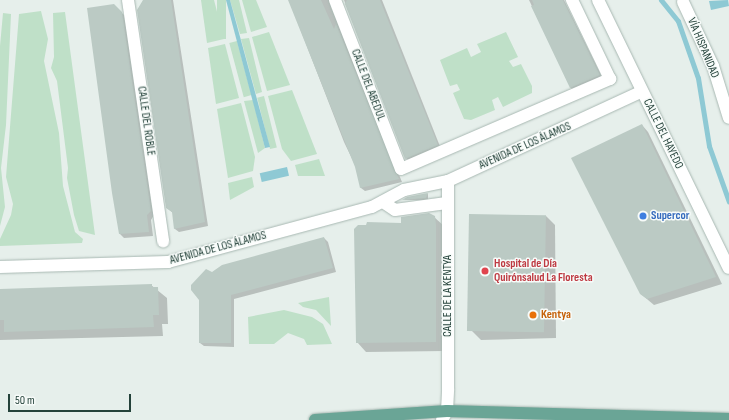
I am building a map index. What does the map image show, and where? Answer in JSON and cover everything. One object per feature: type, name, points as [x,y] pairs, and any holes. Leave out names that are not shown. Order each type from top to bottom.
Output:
[{"type":"main road","points":[[315,420],[444,416],[729,419]]},
{"type":"street","name":"CALLE DEL ROBLE","points":[[128,0],[163,241]]},
{"type":"street","name":"CALLE DEL ABEDUL","points":[[335,0],[401,169],[610,79],[572,0]]},
{"type":"street","name":"CALLE DEL HAYEDO","points":[[598,0],[641,92],[729,268]]},
{"type":"street","name":"VÍA HISPANIDAD","points":[[683,2],[713,66],[729,118]]},
{"type":"street","name":"AVENIDA DE LOS ÁLAMOS","points":[[0,267],[168,262],[372,207],[404,190],[448,181],[641,92]]},
{"type":"street","name":"CALLE DE LA KENTYA","points":[[444,416],[448,181]]},
{"type":"street","points":[[383,202],[395,210],[447,203]]},
{"type":"green space","points":[[201,0],[214,0],[224,39],[207,43]]},
{"type":"green space","points":[[217,0],[226,0],[226,39],[217,39]]},
{"type":"green space","points":[[230,0],[239,0],[247,33],[240,34]]},
{"type":"green space","points":[[242,0],[256,0],[267,27],[251,32]]},
{"type":"green space","points":[[41,11],[48,39],[44,61],[59,133],[63,186],[75,232],[83,239],[82,243],[0,246],[0,239],[11,215],[13,204],[6,177],[19,14]]},
{"type":"green space","points":[[65,12],[95,235],[79,231],[74,215],[67,178],[68,168],[57,81],[51,68],[54,57],[53,13]]},
{"type":"green space","points":[[3,13],[11,14],[6,125],[1,168],[5,207],[0,226],[0,46]]},
{"type":"green space","points":[[269,32],[290,85],[267,91],[252,37]]},
{"type":"green space","points":[[506,32],[518,57],[509,61],[513,67],[521,64],[532,86],[532,93],[503,107],[498,97],[492,100],[495,110],[471,120],[464,119],[453,93],[460,90],[457,84],[450,86],[440,60],[467,48],[471,57],[481,52],[477,44]]},
{"type":"green space","points":[[249,38],[262,92],[256,94],[241,39]]},
{"type":"green space","points":[[237,41],[251,95],[244,97],[229,43]]},
{"type":"green space","points":[[225,44],[239,98],[216,104],[208,48]]},
{"type":"green space","points":[[292,90],[317,154],[291,161],[282,149],[268,96]]},
{"type":"green space","points":[[264,96],[277,147],[270,149],[257,98]]},
{"type":"green space","points":[[253,100],[265,148],[258,153],[244,101]]},
{"type":"green space","points":[[241,103],[255,157],[253,171],[228,178],[217,109]]},
{"type":"green space","points":[[319,159],[325,176],[298,176],[295,165]]},
{"type":"green space","points":[[252,177],[254,187],[230,200],[228,183]]},
{"type":"green space","points":[[329,297],[331,326],[316,310],[303,307],[298,303]]},
{"type":"green space","points":[[284,310],[312,317],[323,324],[332,344],[307,345],[304,339],[288,333],[274,344],[249,344],[248,317]]},
{"type":"water","points":[[226,0],[230,0],[270,147],[265,148]]},
{"type":"water","points":[[728,0],[729,6],[711,10],[709,1]]},
{"type":"water","points":[[287,167],[289,176],[262,182],[260,173]]},
{"type":"building","points":[[143,0],[171,0],[205,222],[174,229],[172,212],[166,208],[137,10]]},
{"type":"building","points":[[288,0],[321,0],[334,29],[336,24],[399,179],[360,188],[355,167]]},
{"type":"building","points":[[347,0],[380,0],[438,145],[405,159],[345,4]]},
{"type":"building","points":[[532,0],[563,0],[600,75],[570,88],[531,6],[534,5]]},
{"type":"building","points":[[114,4],[122,12],[151,211],[147,215],[149,232],[119,234],[112,193],[87,8]]},
{"type":"building","name":"Supercor","points":[[642,124],[716,277],[647,299],[640,294],[571,158]]},
{"type":"building","points":[[428,193],[426,198],[402,200],[407,197]]},
{"type":"building","points":[[429,213],[435,216],[436,225],[436,342],[356,343],[354,229],[358,225],[366,225],[367,222],[401,223],[401,217]]},
{"type":"building","name":"Hospital de Día Quirónsalud La Floresta","points":[[469,214],[546,215],[544,332],[467,331]]},
{"type":"building","points":[[324,237],[333,268],[231,295],[231,343],[199,343],[199,300],[191,290],[191,285],[206,269],[212,272],[222,265]]},
{"type":"building","points":[[152,284],[152,287],[158,287],[159,315],[153,315],[154,327],[4,332],[4,320],[0,320],[0,289]]},
{"type":"waterway","points":[[661,0],[678,21],[698,78],[709,146],[729,202]]},
{"type":"place","name":"Supercor","points":[[643,216]]},
{"type":"place","name":"Hospital de Día Quirónsalud La Floresta","points":[[485,271]]},
{"type":"place","name":"Kentya","points":[[533,315]]}]
